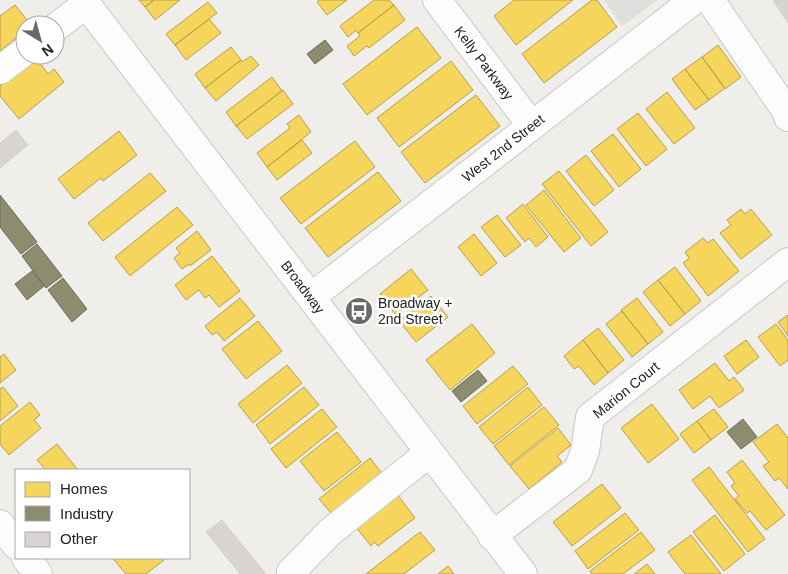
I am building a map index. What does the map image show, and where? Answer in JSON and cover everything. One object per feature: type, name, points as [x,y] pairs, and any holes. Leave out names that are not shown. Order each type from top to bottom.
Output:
[{"type":"street","name":"Kelly Parkway","points":[[437,0],[532,126]]},
{"type":"street","name":"West 2nd Street","points":[[311,296],[694,0]]},
{"type":"street","points":[[710,0],[787,112],[788,117]]},
{"type":"street","points":[[65,19],[84,2]]},
{"type":"street","name":"Broadway","points":[[84,2],[523,574]]},
{"type":"street","points":[[0,70],[15,59]]},
{"type":"street","name":"Marion Court","points":[[492,536],[578,470],[585,451],[590,417],[788,262]]},
{"type":"street","points":[[291,572],[330,532],[430,453]]},
{"type":"street","points":[[25,559],[38,574]]},
{"type":"shaded area","points":[[604,0],[658,0],[622,26]]},
{"type":"building: Homes","points":[[139,0],[154,0],[145,7]]},
{"type":"building: Homes","points":[[154,0],[180,0],[155,20],[145,7]]},
{"type":"building: Homes","points":[[319,0],[347,0],[327,15],[317,2]]},
{"type":"building: Homes","points":[[374,0],[389,0],[394,5],[358,33],[356,30],[348,37],[340,26]]},
{"type":"building: Homes","points":[[514,0],[573,0],[516,45],[494,16]]},
{"type":"building: Homes","points":[[592,0],[597,0],[617,27],[544,83],[522,54]]},
{"type":"building: Homes","points":[[208,2],[217,13],[175,45],[166,34]]},
{"type":"building: Homes","points":[[15,5],[23,15],[15,15],[15,39],[0,51],[0,16]]},
{"type":"building: Homes","points":[[394,5],[405,20],[369,48],[367,46],[354,56],[347,46],[360,36],[358,33]]},
{"type":"building: Homes","points":[[209,19],[221,33],[186,60],[175,45]]},
{"type":"building: Homes","points":[[417,27],[441,58],[367,115],[343,84]]},
{"type":"building: Homes","points":[[718,45],[741,77],[725,89],[702,57]]},
{"type":"building: Homes","points":[[231,47],[241,60],[205,88],[195,74]]},
{"type":"building: Homes","points":[[251,56],[259,65],[216,101],[205,88],[241,60],[242,62]]},
{"type":"building: Homes","points":[[702,57],[725,88],[709,100],[685,69]]},
{"type":"building: Homes","points":[[451,61],[473,90],[399,147],[377,118]]},
{"type":"building: Homes","points":[[27,65],[41,65],[48,74],[54,69],[64,82],[19,119],[0,96],[0,86]]},
{"type":"building: Homes","points":[[685,69],[709,100],[695,110],[672,79]]},
{"type":"building: Homes","points":[[272,77],[282,91],[236,126],[226,112]]},
{"type":"building: Homes","points":[[283,90],[293,104],[247,139],[236,126]]},
{"type":"building: Homes","points":[[667,92],[695,128],[674,144],[646,109]]},
{"type":"building: Homes","points":[[476,95],[500,126],[425,183],[401,152]]},
{"type":"building: Homes","points":[[638,113],[667,149],[646,166],[617,129]]},
{"type":"building: Homes","points":[[299,115],[311,132],[267,167],[257,153],[290,128],[287,124]]},
{"type":"building: Homes","points":[[119,131],[137,155],[103,181],[101,178],[74,199],[58,179]]},
{"type":"building: Homes","points":[[613,134],[641,169],[619,187],[591,151]]},
{"type":"building: Homes","points":[[302,140],[312,153],[277,180],[267,167]]},
{"type":"building: Homes","points":[[355,141],[375,167],[301,224],[280,198]]},
{"type":"building: Homes","points":[[586,155],[614,190],[594,206],[566,171]]},
{"type":"building: Homes","points":[[559,171],[608,232],[591,246],[542,184]]},
{"type":"building: Homes","points":[[378,172],[401,201],[328,257],[305,228]]},
{"type":"building: Homes","points":[[150,173],[166,191],[103,241],[88,223]]},
{"type":"building: Homes","points":[[544,190],[581,238],[564,252],[526,205]]},
{"type":"building: Homes","points":[[523,204],[548,237],[536,247],[529,238],[525,242],[506,218]]},
{"type":"building: Homes","points":[[177,207],[193,225],[130,276],[115,257]]},
{"type":"building: Homes","points":[[741,209],[745,214],[751,209],[772,235],[741,259],[720,233],[731,225],[727,220]]},
{"type":"building: Homes","points":[[497,215],[521,245],[505,257],[481,227]]},
{"type":"building: Homes","points":[[197,231],[211,250],[190,266],[189,264],[182,269],[174,258],[180,253],[176,248]]},
{"type":"building: Homes","points":[[474,234],[497,263],[481,276],[458,247]]},
{"type":"building: Homes","points":[[703,238],[708,243],[713,239],[739,271],[708,296],[683,263],[689,258],[685,252]]},
{"type":"building: Homes","points":[[212,256],[240,291],[219,307],[209,295],[205,298],[199,290],[186,300],[175,285]]},
{"type":"building: Homes","points":[[675,267],[701,301],[685,314],[658,280]]},
{"type":"building: Homes","points":[[411,269],[428,290],[396,315],[380,294]]},
{"type":"building: Homes","points":[[658,280],[685,314],[670,326],[643,292]]},
{"type":"building: Homes","points":[[431,296],[448,317],[416,342],[399,321]]},
{"type":"building: Homes","points":[[240,298],[255,316],[224,341],[217,332],[212,335],[205,326]]},
{"type":"building: Homes","points":[[637,298],[663,332],[648,344],[621,310]]},
{"type":"building: Homes","points":[[622,311],[648,344],[632,357],[606,324]]},
{"type":"building: Homes","points":[[788,315],[788,336],[778,322]]},
{"type":"building: Homes","points":[[258,321],[282,351],[246,379],[222,349]]},
{"type":"building: Homes","points":[[472,324],[495,353],[450,390],[426,360]]},
{"type":"building: Homes","points":[[776,324],[788,340],[788,360],[780,366],[758,337]]},
{"type":"building: Homes","points":[[598,328],[624,360],[608,373],[583,340]]},
{"type":"building: Homes","points":[[583,340],[608,373],[594,385],[579,366],[574,369],[564,356]]},
{"type":"building: Homes","points":[[746,340],[759,357],[737,374],[724,356]]},
{"type":"building: Homes","points":[[4,354],[16,370],[0,383],[0,357]]},
{"type":"building: Homes","points":[[715,363],[729,381],[734,377],[744,390],[719,408],[710,396],[693,409],[679,390]]},
{"type":"building: Homes","points":[[287,365],[302,383],[253,423],[238,404]]},
{"type":"building: Homes","points":[[513,366],[528,384],[477,424],[463,406]]},
{"type":"building: Homes","points":[[3,387],[18,406],[0,421],[0,389]]},
{"type":"building: Homes","points":[[304,387],[319,405],[270,444],[256,425]]},
{"type":"building: Homes","points":[[528,387],[542,405],[493,444],[479,427]]},
{"type":"building: Homes","points":[[30,402],[40,415],[34,420],[41,428],[9,455],[0,444],[0,426]]},
{"type":"building: Homes","points":[[652,404],[679,439],[648,463],[621,428]]},
{"type":"building: Homes","points":[[544,407],[559,425],[509,465],[494,446]]},
{"type":"building: Homes","points":[[322,409],[337,427],[286,468],[271,449]]},
{"type":"building: Homes","points":[[714,409],[728,427],[711,440],[697,421]]},
{"type":"building: Homes","points":[[697,421],[711,440],[694,453],[680,434]]},
{"type":"building: Homes","points":[[777,424],[788,438],[788,489],[779,478],[775,481],[763,466],[769,462],[753,442]]},
{"type":"building: Homes","points":[[558,428],[571,445],[557,456],[562,462],[529,489],[510,466]]},
{"type":"building: Homes","points":[[337,432],[361,462],[324,491],[300,461]]},
{"type":"building: Homes","points":[[57,444],[77,469],[45,469],[37,460]]},
{"type":"building: Homes","points":[[370,458],[387,480],[337,520],[319,499]]},
{"type":"building: Homes","points":[[742,460],[785,515],[766,530],[750,511],[747,513],[735,499],[739,496],[731,486],[735,483],[727,472]]},
{"type":"building: Homes","points":[[709,467],[765,539],[748,552],[692,480]]},
{"type":"building: Homes","points":[[602,484],[621,508],[572,546],[553,522]]},
{"type":"building: Homes","points":[[397,494],[415,518],[378,546],[374,542],[371,546],[355,526]]},
{"type":"building: Homes","points":[[625,513],[639,530],[588,569],[575,551]]},
{"type":"building: Homes","points":[[715,515],[745,554],[724,571],[693,532]]},
{"type":"building: Homes","points":[[420,532],[435,550],[404,574],[366,574]]},
{"type":"building: Homes","points":[[641,532],[655,550],[623,574],[592,574],[590,571]]},
{"type":"building: Homes","points":[[691,535],[721,574],[685,574],[668,552]]},
{"type":"building: Homes","points":[[114,560],[164,560],[146,574],[126,574]]},
{"type":"building: Homes","points":[[647,564],[655,574],[634,574]]},
{"type":"building: Homes","points":[[448,566],[454,574],[438,574]]},
{"type":"building: Industry","points":[[325,40],[333,50],[315,64],[307,54]]},
{"type":"building: Industry","points":[[0,195],[37,242],[21,254],[0,227]]},
{"type":"building: Industry","points":[[37,244],[62,276],[46,288],[22,256]]},
{"type":"building: Industry","points":[[32,271],[44,286],[27,300],[15,284]]},
{"type":"building: Industry","points":[[63,278],[87,309],[72,322],[48,290]]},
{"type":"building: Industry","points":[[478,370],[487,381],[461,402],[452,391]]},
{"type":"building: Industry","points":[[743,419],[757,437],[741,449],[727,432]]},
{"type":"building: Other","points":[[773,0],[788,0],[788,23]]},
{"type":"building: Other","points":[[16,130],[28,145],[0,168],[0,143]]},
{"type":"building: Other","points":[[222,520],[266,574],[240,574],[206,532]]},
{"type":"place","name":"Broadway + 2nd Street","points":[[359,311]]}]
